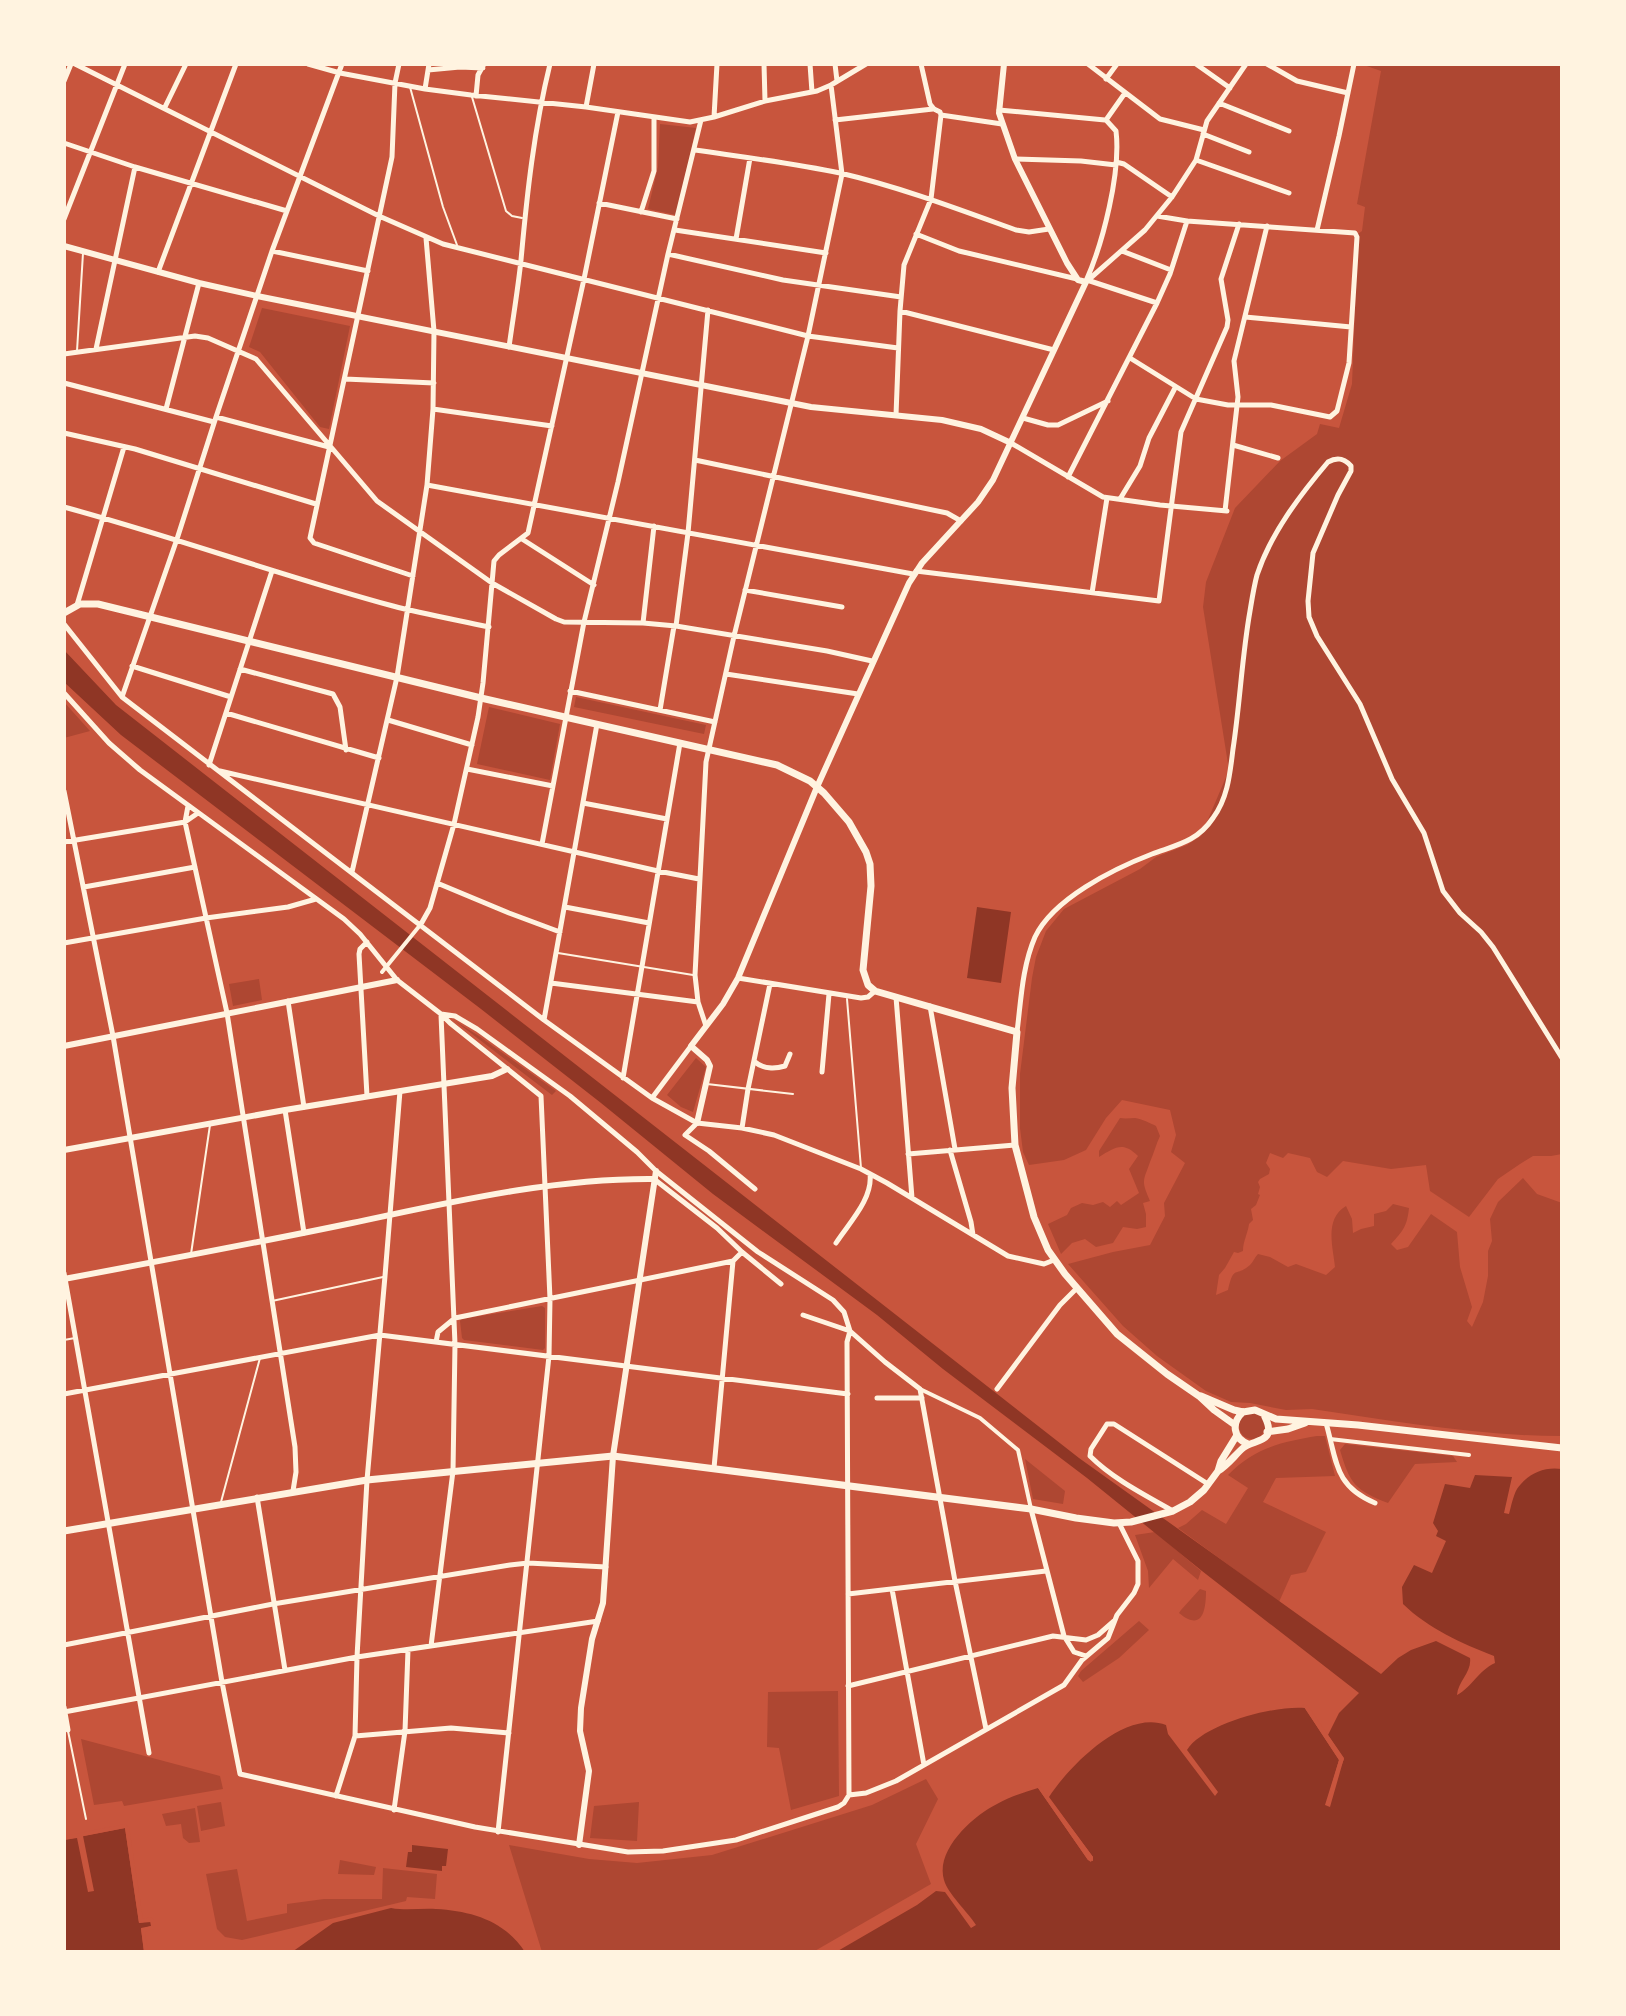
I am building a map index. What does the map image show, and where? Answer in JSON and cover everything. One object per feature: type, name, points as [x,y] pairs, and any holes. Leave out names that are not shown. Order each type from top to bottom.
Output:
[{"type":"main road","points":[[64,613],[77,605],[91,603],[150,616],[481,698],[784,767],[817,787],[849,822],[863,844],[868,859],[871,892],[863,974],[868,985],[875,991],[1017,1032],[1012,1088],[1015,1145],[1044,1244],[1054,1260],[1122,1339],[1235,1425]]},
{"type":"main road","points":[[1199,1396],[1230,1409],[1243,1412],[1255,1410],[1276,1419],[1562,1448]]},
{"type":"main road","points":[[1243,1412],[1235,1425],[1241,1441],[1248,1444],[1262,1440],[1267,1432],[1268,1422],[1264,1415]]},
{"type":"main road","points":[[1267,1432],[1307,1422]]},
{"type":"main road","points":[[1218,1471],[1237,1435]]},
{"type":"main road","points":[[64,1531],[367,1480],[613,1456],[941,1497],[1119,1523],[1171,1511],[1194,1500],[1218,1471],[1248,1444]]},
{"type":"street","points":[[64,81],[73,64],[426,238],[808,336],[898,348]]},
{"type":"street","points":[[64,219],[125,64]]},
{"type":"street","points":[[165,107],[186,64]]},
{"type":"street","points":[[158,272],[236,64]]},
{"type":"street","points":[[308,64],[425,89],[541,101],[690,122],[765,101],[812,92],[866,64]]},
{"type":"street","points":[[122,697],[272,251],[342,64]]},
{"type":"street","points":[[399,64],[395,83],[392,157],[310,538],[314,543],[413,576]]},
{"type":"street","points":[[509,347],[524,218],[541,101],[550,64]]},
{"type":"street","points":[[586,107],[594,64]]},
{"type":"street","points":[[714,117],[717,64]]},
{"type":"street","points":[[764,64],[765,101]]},
{"type":"street","points":[[810,64],[812,92]]},
{"type":"street","points":[[706,1026],[698,1002],[695,975],[704,777],[734,636],[808,336],[842,174],[835,120],[835,64]]},
{"type":"street","points":[[921,64],[930,104],[941,115],[1002,124]]},
{"type":"street","points":[[1004,64],[999,110],[1002,124],[1015,159],[1049,229],[1078,280]]},
{"type":"street","points":[[1088,64],[1160,119],[1203,132],[1249,152]]},
{"type":"street","points":[[1106,79],[1117,64]]},
{"type":"street","points":[[1196,64],[1230,88]]},
{"type":"street","points":[[1088,281],[1149,226],[1172,197],[1196,160],[1203,132],[1219,103],[1246,64]]},
{"type":"street","points":[[1267,64],[1297,81],[1348,93]]},
{"type":"street","points":[[1317,230],[1354,64]]},
{"type":"street","points":[[474,96],[478,75],[484,66]]},
{"type":"street","points":[[425,89],[428,67],[484,66]]},
{"type":"street","points":[[1106,120],[1125,93]]},
{"type":"street","points":[[1219,103],[1289,131]]},
{"type":"street","points":[[835,120],[934,109]]},
{"type":"street","points":[[652,1098],[738,978],[817,787],[914,573],[962,522],[986,491],[1088,281],[1112,195],[1116,163],[1114,126],[1106,120],[999,110]]},
{"type":"street","points":[[383,969],[429,913],[454,824],[481,698],[494,564],[496,558],[528,533],[618,112]]},
{"type":"street","points":[[896,415],[904,265],[931,199],[941,115]]},
{"type":"street","points":[[641,212],[654,171],[654,117]]},
{"type":"street","points":[[542,844],[584,622],[701,120]]},
{"type":"street","points":[[64,143],[287,211]]},
{"type":"street","points":[[695,150],[842,174],[931,199],[1016,230],[1049,229]]},
{"type":"street","points":[[736,239],[750,158]]},
{"type":"street","points":[[1015,159],[1124,164],[1172,197]]},
{"type":"street","points":[[1196,160],[1289,193]]},
{"type":"street","points":[[96,349],[135,167]]},
{"type":"street","points":[[599,203],[677,219]]},
{"type":"street","points":[[1130,358],[1196,399],[1237,405],[1271,405],[1330,417],[1337,411],[1347,373],[1357,235],[1352,232],[1187,221],[1157,216]]},
{"type":"street","points":[[1068,477],[1157,303],[1187,221]]},
{"type":"street","points":[[427,485],[914,573],[1159,601],[1181,432],[1227,327],[1221,279],[1239,224]]},
{"type":"street","points":[[64,246],[199,283],[509,347],[826,409],[942,420],[970,426],[992,433],[1107,498],[1226,511],[1237,405],[1234,361],[1267,226]]},
{"type":"street","points":[[675,230],[826,253]]},
{"type":"street","points":[[916,234],[959,251],[1088,281],[1157,303]]},
{"type":"street","points":[[352,872],[397,677],[427,485],[433,409],[434,331],[426,238]]},
{"type":"street","points":[[272,251],[368,271]]},
{"type":"street","points":[[1122,251],[1171,270]]},
{"type":"street","points":[[668,254],[747,273],[901,297]]},
{"type":"street","points":[[166,409],[199,283]]},
{"type":"street","points":[[660,710],[688,533],[708,310]]},
{"type":"street","points":[[900,311],[1054,350]]},
{"type":"street","points":[[1245,317],[1351,327]]},
{"type":"street","points":[[64,354],[205,337],[254,358],[377,501],[492,583],[556,619],[564,622],[675,626],[872,661]]},
{"type":"street","points":[[345,379],[434,383]]},
{"type":"street","points":[[64,383],[330,447]]},
{"type":"street","points":[[1120,499],[1140,466],[1149,438],[1175,388]]},
{"type":"street","points":[[1023,418],[1058,425],[1110,400]]},
{"type":"street","points":[[433,409],[552,426]]},
{"type":"street","points":[[64,433],[199,468],[316,504]]},
{"type":"street","points":[[1233,445],[1278,458]]},
{"type":"street","points":[[77,605],[124,447]]},
{"type":"street","points":[[1017,1032],[1027,962],[1044,922],[1082,889],[1142,859],[1184,844],[1215,816],[1228,785],[1245,639],[1256,577],[1294,505],[1328,462],[1341,458],[1348,462],[1351,471],[1313,553],[1309,617],[1317,636],[1360,704],[1392,779],[1424,833],[1443,891],[1493,947],[1562,1058]]},
{"type":"street","points":[[695,460],[947,513],[962,522]]},
{"type":"street","points":[[1092,593],[1107,498]]},
{"type":"street","points":[[64,507],[409,610],[489,627]]},
{"type":"street","points":[[643,623],[654,526]]},
{"type":"street","points":[[522,539],[594,585]]},
{"type":"street","points":[[209,765],[272,571]]},
{"type":"street","points":[[745,590],[842,607]]},
{"type":"street","points":[[64,624],[122,697],[544,1020],[652,1098],[697,1123],[742,1128],[791,1140],[861,1169],[1008,1256],[1044,1264],[1054,1260]]},
{"type":"street","points":[[132,666],[231,697]]},
{"type":"street","points":[[240,669],[333,694],[340,707],[346,750]]},
{"type":"street","points":[[726,674],[858,694]]},
{"type":"street","points":[[570,691],[715,722]]},
{"type":"street","points":[[64,693],[117,751],[344,919],[367,942],[383,969],[541,1096],[550,1299],[549,1356],[498,1832]]},
{"type":"street","points":[[226,713],[379,758]]},
{"type":"street","points":[[388,720],[472,745]]},
{"type":"street","points":[[544,1020],[597,724]]},
{"type":"street","points":[[623,1078],[681,742]]},
{"type":"street","points":[[467,769],[553,786]]},
{"type":"street","points":[[218,771],[699,879]]},
{"type":"street","points":[[64,791],[113,1036],[130,1138],[151,1262],[170,1374],[193,1509],[222,1682],[240,1774],[498,1832],[641,1852],[736,1840],[844,1803],[849,1795],[847,1342],[850,1331],[844,1312],[833,1300],[758,1252],[655,1175],[545,1187],[448,1204],[261,1242],[151,1262],[64,1279]]},
{"type":"street","points":[[583,803],[667,819]]},
{"type":"street","points":[[188,806],[185,822],[227,1013],[295,1447],[293,1491]]},
{"type":"street","points":[[64,842],[185,822],[198,813]]},
{"type":"street","points":[[84,887],[195,867]]},
{"type":"street","points":[[437,883],[560,932]]},
{"type":"street","points":[[64,943],[288,907],[317,899]]},
{"type":"street","points":[[565,907],[649,923]]},
{"type":"street","points":[[367,942],[359,954],[367,1096]]},
{"type":"street","points":[[738,978],[847,996],[868,997],[875,991]]},
{"type":"street","points":[[64,1046],[397,980]]},
{"type":"street","points":[[551,983],[698,1002]]},
{"type":"street","points":[[742,1128],[770,984]]},
{"type":"street","points":[[822,1072],[829,994]]},
{"type":"street","points":[[896,997],[912,1198]]},
{"type":"street","points":[[288,1001],[304,1107]]},
{"type":"street","points":[[930,1006],[953,1149],[973,1236]]},
{"type":"street","points":[[431,1646],[453,1471],[455,1318],[441,1014]]},
{"type":"street","points":[[441,1014],[455,1016],[477,1029],[617,1135],[655,1175],[781,1284]]},
{"type":"street","points":[[691,1046],[710,1066],[697,1123],[685,1135],[755,1189]]},
{"type":"street","points":[[755,1062],[780,1068],[785,1066],[790,1054]]},
{"type":"street","points":[[64,1150],[492,1076],[507,1069]]},
{"type":"street","points":[[336,1796],[355,1736],[367,1480],[400,1091]]},
{"type":"street","points":[[285,1110],[304,1233]]},
{"type":"street","points":[[908,1154],[1015,1145]]},
{"type":"street","points":[[836,1243],[869,1190],[870,1174]]},
{"type":"street","points":[[579,1845],[589,1771],[580,1731],[580,1715],[603,1598],[613,1456],[655,1175]]},
{"type":"street","points":[[436,1342],[438,1332],[455,1318],[733,1261],[742,1252]]},
{"type":"street","points":[[714,1468],[733,1261]]},
{"type":"street","points":[[64,1273],[149,1753]]},
{"type":"street","points":[[997,1389],[1060,1305],[1077,1288]]},
{"type":"street","points":[[803,1315],[850,1331],[920,1389],[980,1418],[1018,1450],[1064,1636],[1074,1652],[1087,1656]]},
{"type":"street","points":[[64,1394],[380,1335],[848,1394]]},
{"type":"street","points":[[920,1389],[969,1656],[986,1729]]},
{"type":"street","points":[[877,1398],[922,1398]]},
{"type":"street","points":[[1171,1511],[1093,1458],[1090,1453],[1106,1426],[1111,1423],[1208,1484]]},
{"type":"street","points":[[1326,1423],[1345,1483],[1355,1494],[1375,1503]]},
{"type":"street","points":[[1330,1439],[1469,1455]]},
{"type":"street","points":[[257,1497],[285,1670]]},
{"type":"street","points":[[848,1686],[1053,1636],[1086,1640],[1098,1635],[1115,1620],[1134,1593],[1139,1578],[1136,1557],[1119,1523]]},
{"type":"street","points":[[64,1645],[273,1604],[528,1563],[606,1567]]},
{"type":"street","points":[[848,1594],[1046,1571]]},
{"type":"street","points":[[892,1589],[924,1765]]},
{"type":"street","points":[[849,1795],[866,1793],[896,1781],[1064,1685],[1087,1656],[1108,1638],[1115,1620]]},
{"type":"street","points":[[68,1730],[64,1710],[357,1657],[598,1621]]},
{"type":"street","points":[[394,1810],[405,1731],[408,1650]]},
{"type":"street","points":[[355,1736],[451,1728],[509,1733]]},
{"type":"lane","points":[[409,86],[443,207],[458,248]]},
{"type":"lane","points":[[474,96],[506,211],[512,216],[524,218]]},
{"type":"lane","points":[[77,352],[84,251]]},
{"type":"lane","points":[[556,953],[695,975]]},
{"type":"lane","points":[[847,996],[861,1169]]},
{"type":"lane","points":[[706,1084],[793,1094]]},
{"type":"lane","points":[[191,1255],[210,1124]]},
{"type":"lane","points":[[271,1301],[385,1276]]},
{"type":"lane","points":[[64,1340],[75,1338]]},
{"type":"lane","points":[[221,1504],[260,1357]]},
{"type":"lane","points":[[68,1730],[86,1819]]},
{"type":"shaded area","points":[[1361,64],[1562,64],[1562,1154],[1533,1156],[1520,1164],[1498,1179],[1469,1217],[1430,1191],[1426,1165],[1391,1169],[1343,1161],[1327,1177],[1317,1172],[1310,1158],[1288,1153],[1283,1158],[1270,1153],[1266,1163],[1269,1174],[1258,1182],[1260,1195],[1251,1209],[1253,1220],[1249,1224],[1243,1251],[1234,1252],[1219,1275],[1216,1295],[1228,1290],[1234,1274],[1250,1265],[1258,1254],[1288,1267],[1296,1264],[1326,1275],[1335,1267],[1332,1226],[1339,1212],[1346,1206],[1352,1219],[1353,1233],[1374,1226],[1374,1214],[1386,1211],[1393,1204],[1409,1208],[1404,1228],[1391,1244],[1397,1250],[1408,1247],[1431,1214],[1457,1232],[1460,1267],[1472,1307],[1467,1321],[1472,1327],[1483,1302],[1488,1276],[1488,1251],[1492,1241],[1490,1219],[1498,1202],[1523,1178],[1537,1194],[1562,1203],[1562,1436],[1468,1431],[1312,1409],[1286,1410],[1231,1402],[1206,1391],[1157,1356],[1123,1326],[1068,1264],[1150,1245],[1165,1216],[1164,1203],[1185,1163],[1171,1152],[1176,1135],[1170,1110],[1122,1100],[1106,1118],[1086,1150],[1064,1160],[1029,1165],[1023,1152],[1020,1074],[1032,978],[1046,931],[1064,909],[1140,869],[1156,857],[1201,836],[1229,770],[1203,607],[1206,582],[1235,508],[1280,461],[1317,434],[1320,424],[1339,428],[1352,384],[1358,234],[1362,231],[1365,207],[1357,204],[1381,71]]},
{"type":"shaded area","points":[[660,124],[696,128],[676,215],[648,209],[658,167]]},
{"type":"shaded area","points":[[262,308],[350,326],[329,429],[320,427],[260,352],[249,347]]},
{"type":"shaded area","points":[[64,650],[116,705],[1079,1458],[1381,1674],[1411,1650],[1436,1641],[1470,1658],[1457,1695],[1495,1663],[1494,1656],[1446,1634],[1413,1613],[1403,1604],[1402,1587],[1414,1565],[1432,1573],[1446,1541],[1436,1536],[1438,1531],[1433,1523],[1445,1484],[1470,1488],[1475,1475],[1512,1477],[1504,1513],[1509,1514],[1516,1492],[1526,1479],[1542,1470],[1562,1469],[1562,1952],[836,1952],[936,1891],[945,1892],[971,1928],[976,1925],[946,1885],[943,1869],[945,1857],[967,1825],[997,1804],[1022,1793],[1038,1788],[1088,1860],[1093,1861],[1049,1797],[1084,1756],[1100,1743],[1133,1725],[1150,1722],[1166,1725],[1168,1734],[1215,1796],[1218,1792],[1187,1750],[1195,1741],[1223,1724],[1241,1718],[1276,1710],[1305,1708],[1339,1760],[1326,1805],[1344,1759],[1328,1735],[1339,1713],[1359,1693],[877,1315],[713,1194],[481,1009],[121,735],[64,682]]},
{"type":"shaded area","points":[[576,697],[706,725],[704,734],[574,707]]},
{"type":"shaded area","points":[[64,702],[90,731],[64,738]]},
{"type":"shaded area","points":[[489,707],[560,724],[550,780],[477,764]]},
{"type":"shaded area","points":[[977,907],[1011,912],[1001,983],[967,978]]},
{"type":"shaded area","points":[[259,979],[262,1000],[233,1006],[229,984]]},
{"type":"shaded area","points":[[455,1021],[479,1036],[556,1091],[552,1095]]},
{"type":"shaded area","points":[[696,1058],[706,1067],[693,1112],[667,1095]]},
{"type":"shaded area","points":[[1120,1118],[1149,1122],[1156,1126],[1160,1136],[1144,1181],[1150,1201],[1143,1203],[1146,1227],[1123,1227],[1113,1243],[1096,1247],[1085,1239],[1072,1243],[1061,1254],[1048,1224],[1082,1203],[1093,1205],[1103,1202],[1110,1207],[1117,1201],[1121,1205],[1139,1193],[1129,1169],[1138,1156],[1128,1148],[1119,1147],[1099,1157],[1099,1151]]},
{"type":"shaded area","points":[[545,1308],[543,1350],[462,1338],[461,1319]]},
{"type":"shaded area","points":[[1252,1413],[1261,1417],[1265,1426],[1261,1435],[1252,1439],[1243,1435],[1239,1426],[1243,1417]]},
{"type":"shaded area","points":[[1325,1436],[1335,1476],[1276,1478],[1263,1502],[1326,1532],[1306,1572],[1291,1575],[1279,1602],[1178,1528],[1202,1510],[1226,1524],[1248,1488],[1228,1475],[1258,1452]]},
{"type":"shaded area","points":[[1345,1444],[1453,1456],[1457,1462],[1415,1464],[1388,1503],[1355,1484],[1340,1450]]},
{"type":"shaded area","points":[[1025,1459],[1065,1491],[1063,1504],[1033,1499]]},
{"type":"shaded area","points":[[1155,1532],[1201,1571],[1198,1580],[1173,1559],[1149,1588],[1148,1571],[1135,1535]]},
{"type":"shaded area","points":[[1200,1589],[1206,1591],[1201,1617],[1193,1620],[1179,1613]]},
{"type":"shaded area","points":[[1139,1621],[1149,1630],[1119,1658],[1083,1682],[1078,1676],[1081,1671]]},
{"type":"shaded area","points":[[838,1691],[839,1796],[791,1810],[779,1748],[767,1747],[768,1692]]},
{"type":"shaded area","points":[[81,1739],[220,1776],[223,1789],[124,1806],[122,1801],[94,1805]]},
{"type":"shaded area","points":[[926,1779],[938,1799],[916,1844],[931,1884],[813,1952],[542,1952],[509,1845],[589,1859],[637,1863],[712,1855],[872,1805]]},
{"type":"shaded area","points":[[221,1802],[225,1826],[201,1831],[197,1806]]},
{"type":"shaded area","points":[[639,1802],[637,1841],[590,1838],[594,1806]]},
{"type":"shaded area","points":[[195,1808],[200,1842],[189,1843],[183,1838],[181,1824],[166,1826],[162,1814]]},
{"type":"shaded area","points":[[125,1828],[139,1923],[150,1921],[151,1926],[141,1929],[144,1952],[64,1952],[64,1840]]},
{"type":"shaded area","points":[[412,1845],[448,1849],[446,1866],[442,1866],[442,1871],[406,1867]]},
{"type":"shaded area","points":[[340,1860],[376,1867],[374,1875],[338,1874]]},
{"type":"shaded area","points":[[383,1868],[437,1874],[435,1899],[407,1897],[406,1901],[242,1940],[225,1937],[217,1929],[206,1874],[237,1869],[247,1921],[287,1913],[287,1904],[324,1899],[382,1899]]},
{"type":"shaded area","points":[[391,1908],[449,1910],[475,1915],[508,1932],[525,1952],[292,1952],[333,1923]]},
{"type":"pier","points":[[1302,1704],[1308,1706],[1344,1758],[1330,1807],[1325,1805],[1339,1760]]},
{"type":"pier","points":[[1040,1786],[1093,1857],[1091,1862],[1038,1788]]},
{"type":"pier","points":[[125,1824],[129,1827],[143,1919],[151,1917],[154,1920],[154,1929],[145,1932],[148,1952],[144,1952],[141,1928],[151,1926],[151,1922],[139,1923],[125,1828],[83,1836],[94,1891],[88,1892],[77,1838],[64,1840],[64,1836]]}]
